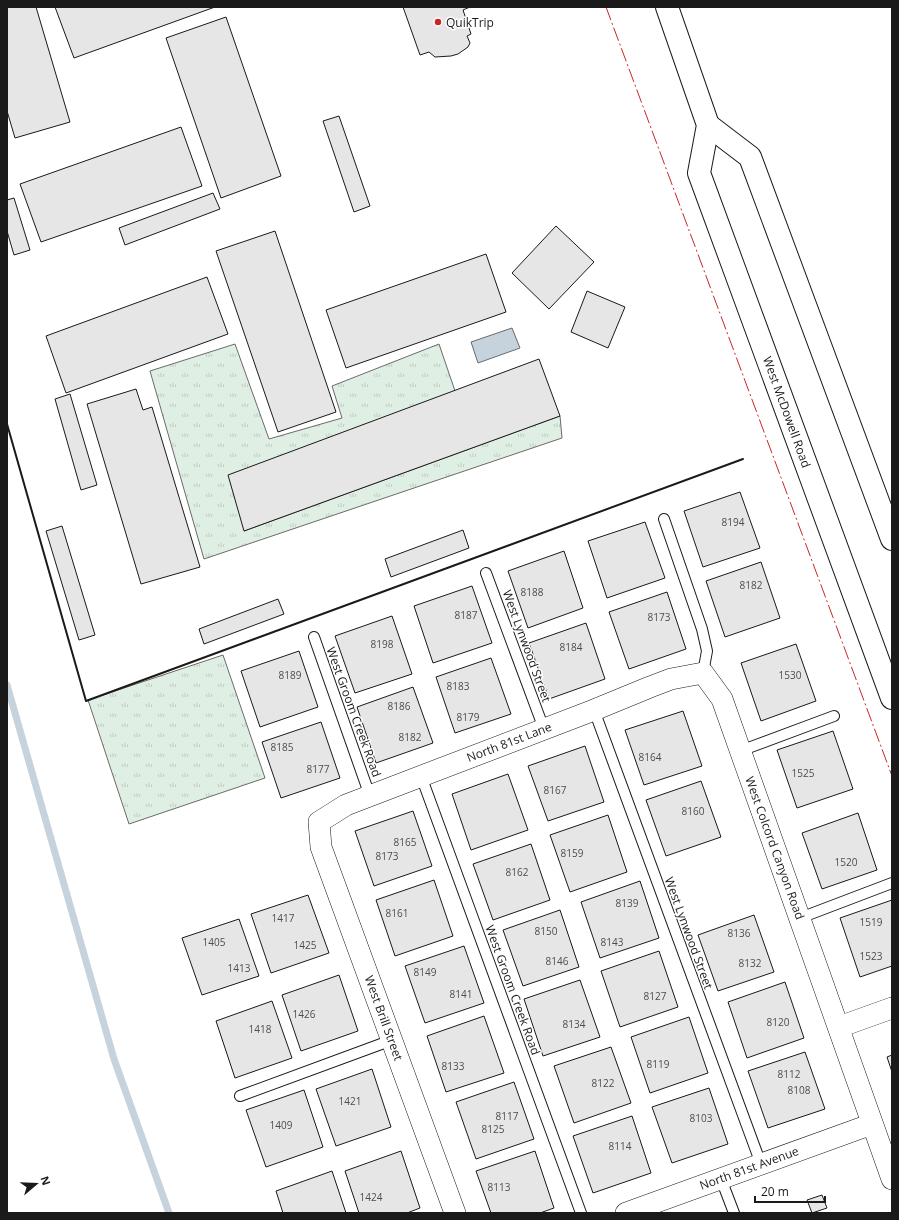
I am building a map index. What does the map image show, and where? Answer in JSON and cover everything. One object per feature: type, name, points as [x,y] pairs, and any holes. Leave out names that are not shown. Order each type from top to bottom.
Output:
[{"type":"main road","points":[[666,7],[708,125],[750,156],[892,539]]},
{"type":"main road","name":"West McDowell Road","points":[[708,125],[699,173],[892,698]]},
{"type":"street","name":"North 81st Lane","points":[[319,822],[346,805],[671,680],[702,673]]},
{"type":"street","name":"West Colcord Canyon Road","points":[[702,673],[722,699],[872,1124],[886,1144],[892,1179]]},
{"type":"street","name":"West Brill Street","points":[[319,822],[321,847],[455,1213]]},
{"type":"street","points":[[839,1027],[892,1008]]},
{"type":"street","name":"North 81st Avenue","points":[[626,1213],[872,1124]]},
{"type":"lane","points":[[664,519],[702,629],[707,651],[702,673]]},
{"type":"lane","name":"West Lynwood Street","points":[[486,573],[544,729]]},
{"type":"lane","name":"West Groom Creek Road","points":[[314,637],[370,796]]},
{"type":"lane","name":"West Lynwood Street","points":[[594,710],[762,1164]]},
{"type":"lane","points":[[740,751],[834,716]]},
{"type":"lane","name":"West Groom Creek Road","points":[[421,776],[581,1213]]},
{"type":"lane","points":[[800,918],[892,883]]},
{"type":"lane","points":[[240,1096],[392,1040]]},
{"type":"lane","points":[[721,1179],[734,1213]]},
{"type":"green space","points":[[235,344],[269,439],[342,418],[332,386],[439,344],[455,391],[244,531],[560,416],[562,438],[204,559],[150,371]]},
{"type":"green space","points":[[223,655],[265,778],[129,824],[88,700]]},
{"type":"shaded area","points":[[512,328],[520,348],[478,363],[471,342]]},
{"type":"building","points":[[7,7],[36,7],[70,122],[15,138],[7,111]]},
{"type":"building","points":[[55,7],[215,7],[74,58]]},
{"type":"building","name":"QuikTrip","points":[[403,7],[470,7],[463,10],[471,34],[467,36],[470,43],[468,47],[458,54],[451,56],[435,57],[429,52],[420,55]]},
{"type":"building","points":[[226,17],[281,176],[221,198],[166,38]]},
{"type":"building","points":[[339,116],[370,206],[354,212],[323,121]]},
{"type":"building","points":[[181,127],[202,186],[41,242],[20,184]]},
{"type":"building","points":[[213,193],[220,209],[125,245],[119,228]]},
{"type":"building","points":[[14,198],[30,250],[14,255],[7,231],[7,200]]},
{"type":"building","points":[[556,226],[594,262],[549,309],[512,273]]},
{"type":"building","points":[[275,231],[336,412],[278,432],[216,251]]},
{"type":"building","points":[[486,254],[506,312],[346,368],[326,310]]},
{"type":"building","points":[[207,277],[228,334],[66,393],[46,336]]},
{"type":"building","points":[[587,291],[625,307],[608,348],[571,332]]},
{"type":"building","points":[[539,359],[560,416],[244,531],[228,475]]},
{"type":"building","points":[[136,389],[143,410],[152,407],[200,567],[141,584],[87,404]]},
{"type":"building","points":[[70,394],[97,485],[81,490],[55,399]]},
{"type":"building","points":[[740,492],[760,548],[703,567],[684,511]]},
{"type":"building","points":[[645,522],[665,578],[607,598],[588,541]]},
{"type":"building","points":[[62,526],[95,635],[79,640],[46,531]]},
{"type":"building","points":[[463,530],[469,548],[391,577],[385,559]]},
{"type":"building","points":[[564,551],[583,608],[528,628],[508,571]]},
{"type":"building","points":[[761,562],[780,618],[725,637],[706,581]]},
{"type":"building","points":[[472,586],[492,643],[433,663],[414,606]]},
{"type":"building","points":[[667,592],[686,649],[629,669],[609,612]]},
{"type":"building","points":[[278,599],[284,614],[204,644],[199,629]]},
{"type":"building","points":[[392,616],[412,674],[355,693],[335,636]]},
{"type":"building","points":[[586,623],[605,679],[549,699],[529,643]]},
{"type":"building","points":[[796,644],[816,701],[761,721],[741,663]]},
{"type":"building","points":[[299,651],[318,707],[260,727],[241,671]]},
{"type":"building","points":[[491,658],[511,714],[455,733],[436,677]]},
{"type":"building","points":[[413,687],[433,743],[376,763],[357,707]]},
{"type":"building","points":[[683,711],[702,766],[644,785],[625,730]]},
{"type":"building","points":[[321,722],[340,778],[281,798],[262,742]]},
{"type":"building","points":[[833,731],[853,789],[797,808],[777,750]]},
{"type":"building","points":[[585,746],[604,802],[548,821],[528,766]]},
{"type":"building","points":[[508,774],[528,830],[471,850],[452,794]]},
{"type":"building","points":[[701,781],[721,837],[666,856],[646,800]]},
{"type":"building","points":[[413,811],[432,866],[374,886],[355,831]]},
{"type":"building","points":[[858,813],[877,870],[822,889],[802,833]]},
{"type":"building","points":[[608,815],[627,872],[570,892],[550,835]]},
{"type":"building","points":[[531,844],[550,900],[493,920],[473,864]]},
{"type":"building","points":[[434,880],[453,936],[395,956],[376,900]]},
{"type":"building","points":[[640,881],[659,938],[600,958],[581,902]]},
{"type":"building","points":[[308,895],[329,953],[271,973],[251,914]]},
{"type":"building","points":[[892,900],[892,966],[860,977],[840,918]]},
{"type":"building","points":[[560,910],[579,967],[523,986],[503,930]]},
{"type":"building","points":[[754,915],[774,972],[718,991],[698,935]]},
{"type":"building","points":[[239,919],[259,976],[202,995],[182,938]]},
{"type":"building","points":[[464,946],[484,1003],[425,1023],[405,966]]},
{"type":"building","points":[[659,951],[678,1007],[620,1027],[601,971]]},
{"type":"building","points":[[339,975],[358,1031],[301,1051],[282,995]]},
{"type":"building","points":[[580,980],[600,1037],[543,1056],[524,999]]},
{"type":"building","points":[[785,982],[804,1038],[747,1058],[728,1002]]},
{"type":"building","points":[[272,1001],[292,1058],[235,1078],[216,1021]]},
{"type":"building","points":[[484,1016],[504,1073],[446,1092],[427,1036]]},
{"type":"building","points":[[689,1017],[708,1073],[650,1093],[631,1037]]},
{"type":"building","points":[[611,1047],[631,1103],[574,1123],[554,1066]]},
{"type":"building","points":[[805,1052],[825,1109],[768,1128],[748,1071]]},
{"type":"building","points":[[892,1055],[892,1072],[887,1057]]},
{"type":"building","points":[[372,1069],[391,1127],[336,1146],[316,1089]]},
{"type":"building","points":[[514,1082],[534,1139],[476,1159],[456,1102]]},
{"type":"building","points":[[709,1088],[728,1144],[672,1163],[652,1107]]},
{"type":"building","points":[[304,1090],[323,1147],[266,1167],[246,1110]]},
{"type":"building","points":[[632,1116],[651,1173],[593,1193],[573,1136]]},
{"type":"building","points":[[401,1151],[420,1208],[407,1213],[359,1213],[345,1171]]},
{"type":"building","points":[[535,1151],[554,1208],[540,1213],[491,1213],[476,1171]]},
{"type":"building","points":[[332,1171],[346,1213],[283,1213],[276,1191]]},
{"type":"building","points":[[822,1195],[827,1208],[812,1213],[807,1200]]},
{"type":"waterway","points":[[7,685],[114,1059],[169,1213]]},
{"type":"wall","points":[[7,424],[86,701],[743,459]]},
{"type":"power","points":[[606,7],[892,776]]},
{"type":"place","name":"QuikTrip","points":[[438,22]]}]
